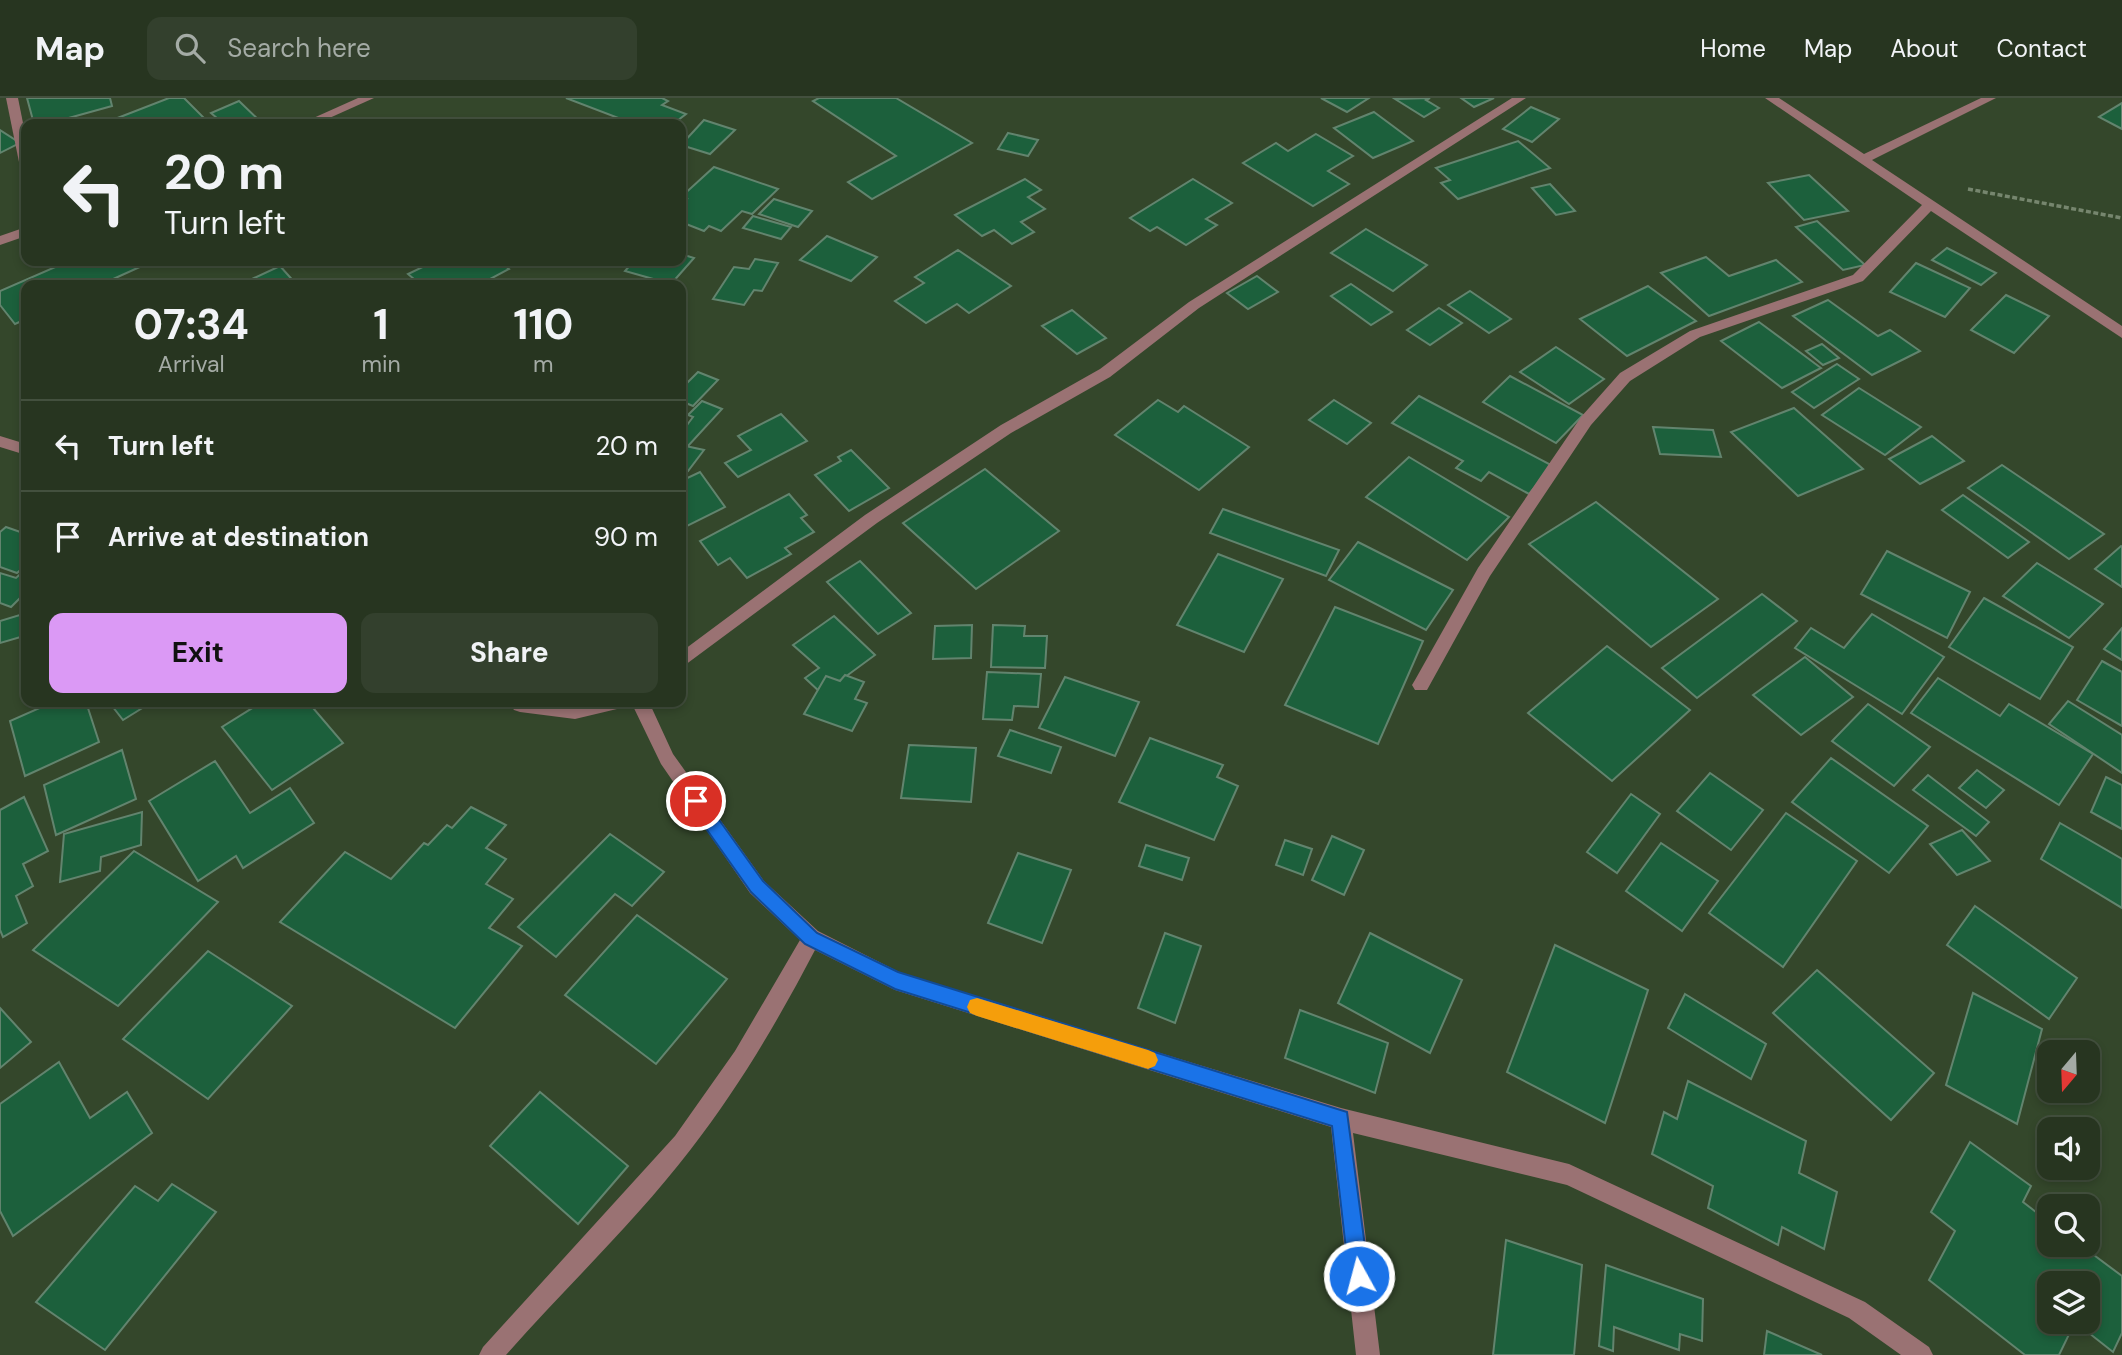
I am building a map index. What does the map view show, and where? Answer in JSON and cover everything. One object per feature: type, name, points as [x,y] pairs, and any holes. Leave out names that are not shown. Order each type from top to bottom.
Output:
[{"type":"street","points":[[12,98],[21,142]]},
{"type":"street","points":[[318,119],[368,98]]},
{"type":"street","points":[[686,657],[870,519],[1006,429],[1105,373],[1194,305],[1520,98]]},
{"type":"street","points":[[1771,98],[2122,333]]},
{"type":"street","points":[[1862,160],[1990,98]]},
{"type":"street","points":[[1421,685],[1483,572],[1586,421],[1625,377],[1695,334],[1858,278],[1930,205]]},
{"type":"street","points":[[0,241],[21,233]]},
{"type":"street","points":[[0,441],[21,448]]},
{"type":"street","points":[[536,707],[575,712],[596,707]]},
{"type":"street","points":[[642,707],[667,759],[757,887],[811,939],[895,980],[1340,1119],[1569,1175],[1857,1310],[1921,1355]]},
{"type":"street","points":[[491,1355],[660,1169],[720,1093],[770,1018],[811,939]]},
{"type":"street","points":[[1340,1119],[1368,1355]]},
{"type":"path","points":[[1962,188],[2122,218]]},
{"type":"building","points":[[27,98],[110,98],[112,106],[65,119],[33,119]]},
{"type":"building","points":[[169,98],[184,98],[205,119],[115,119]]},
{"type":"building","points":[[566,98],[662,98],[668,101],[662,105],[686,114],[680,119],[621,119]]},
{"type":"building","points":[[819,98],[896,98],[972,143],[872,199],[848,182],[896,156],[813,101]]},
{"type":"building","points":[[1321,98],[1369,98],[1347,112]]},
{"type":"building","points":[[1430,98],[1426,100],[1439,108],[1424,117],[1395,99]]},
{"type":"building","points":[[1461,98],[1494,98],[1474,107]]},
{"type":"building","points":[[239,101],[258,119],[218,119],[211,113]]},
{"type":"building","points":[[2122,103],[2122,129],[2099,117]]},
{"type":"building","points":[[1531,107],[1559,119],[1532,142],[1503,129]]},
{"type":"building","points":[[1374,112],[1413,141],[1373,158],[1334,128]]},
{"type":"building","points":[[704,120],[735,130],[710,154],[686,147],[686,140]]},
{"type":"building","points":[[0,130],[20,143],[0,153]]},
{"type":"building","points":[[1008,133],[1038,140],[1028,156],[998,149]]},
{"type":"building","points":[[1316,134],[1353,156],[1328,171],[1349,184],[1313,206],[1243,163],[1276,143],[1288,151]]},
{"type":"building","points":[[1518,141],[1550,168],[1458,199],[1441,183],[1450,180],[1436,168]]},
{"type":"building","points":[[714,167],[778,189],[752,214],[742,211],[721,231],[709,226],[704,231],[686,224],[686,192]]},
{"type":"building","points":[[1809,175],[1848,211],[1804,220],[1768,183]]},
{"type":"building","points":[[1025,179],[1041,190],[1028,197],[1045,209],[1021,222],[1034,232],[1012,244],[994,230],[982,236],[955,215]]},
{"type":"building","points":[[1193,179],[1232,203],[1206,219],[1217,225],[1186,245],[1157,227],[1150,231],[1130,218]]},
{"type":"building","points":[[1550,184],[1575,211],[1556,215],[1532,188]]},
{"type":"building","points":[[774,199],[812,211],[798,227],[759,214]]},
{"type":"building","points":[[753,216],[791,227],[781,239],[743,228]]},
{"type":"building","points":[[1817,221],[1865,265],[1843,270],[1796,227]]},
{"type":"building","points":[[1366,229],[1427,265],[1393,291],[1331,253]]},
{"type":"building","points":[[827,236],[877,257],[851,281],[800,260]]},
{"type":"building","points":[[1947,248],[1996,273],[1981,285],[1932,260]]},
{"type":"building","points":[[958,250],[1011,286],[969,313],[957,304],[926,323],[895,301],[924,283],[915,277]]},
{"type":"building","points":[[686,256],[694,258],[675,280],[657,280],[625,271],[629,266],[686,266]]},
{"type":"building","points":[[1706,257],[1729,276],[1776,260],[1802,282],[1709,316],[1661,273]]},
{"type":"building","points":[[755,259],[778,263],[762,291],[754,290],[744,305],[713,299],[734,267],[749,269]]},
{"type":"building","points":[[1916,263],[1970,288],[1945,317],[1890,292]]},
{"type":"building","points":[[58,266],[142,266],[111,280],[25,280]]},
{"type":"building","points":[[280,266],[293,280],[250,280]]},
{"type":"building","points":[[425,266],[505,266],[509,269],[488,280],[415,280],[408,274]]},
{"type":"building","points":[[1257,276],[1278,292],[1248,309],[1227,293]]},
{"type":"building","points":[[21,282],[21,321],[15,324],[0,305],[0,291]]},
{"type":"building","points":[[1351,284],[1392,312],[1371,325],[1331,296]]},
{"type":"building","points":[[1648,286],[1696,321],[1627,356],[1580,319]]},
{"type":"building","points":[[1470,291],[1511,319],[1489,333],[1448,305]]},
{"type":"building","points":[[2006,295],[2049,316],[2014,353],[1971,330]]},
{"type":"building","points":[[1828,300],[1878,336],[1890,330],[1920,351],[1872,375],[1793,316]]},
{"type":"building","points":[[1439,308],[1462,323],[1430,345],[1407,330]]},
{"type":"building","points":[[1072,310],[1106,338],[1077,354],[1042,326]]},
{"type":"building","points":[[1759,322],[1821,368],[1782,388],[1721,341]]},
{"type":"building","points":[[1822,344],[1839,358],[1823,365],[1806,351]]},
{"type":"building","points":[[1556,347],[1604,379],[1569,404],[1520,372]]},
{"type":"building","points":[[1837,364],[1859,379],[1814,408],[1792,392]]},
{"type":"building","points":[[698,372],[718,380],[693,406],[686,403],[686,384]]},
{"type":"building","points":[[1510,376],[1583,415],[1556,443],[1483,402]]},
{"type":"building","points":[[1859,388],[1921,427],[1885,455],[1822,415]]},
{"type":"building","points":[[1419,396],[1553,466],[1529,494],[1489,472],[1481,481],[1456,468],[1463,461],[1392,423]]},
{"type":"building","points":[[1158,400],[1178,412],[1184,406],[1249,447],[1199,490],[1115,435]]},
{"type":"building","points":[[1334,400],[1371,423],[1347,444],[1309,420]]},
{"type":"building","points":[[702,401],[722,409],[688,446],[686,424],[693,417],[688,415]]},
{"type":"building","points":[[1794,408],[1863,469],[1798,496],[1731,432]]},
{"type":"building","points":[[781,414],[807,441],[738,477],[725,463],[751,450],[738,436]]},
{"type":"building","points":[[1653,427],[1713,430],[1721,457],[1660,454]]},
{"type":"building","points":[[1932,436],[1964,461],[1920,484],[1889,459]]},
{"type":"building","points":[[686,446],[704,450],[688,471]]},
{"type":"building","points":[[851,450],[889,488],[849,511],[815,475],[841,461],[838,457]]},
{"type":"building","points":[[1409,457],[1509,517],[1467,560],[1366,497]]},
{"type":"building","points":[[2002,465],[2104,534],[2069,559],[1968,488]]},
{"type":"building","points":[[985,469],[1059,531],[976,589],[903,523]]},
{"type":"building","points":[[700,472],[725,507],[686,526],[686,479]]},
{"type":"building","points":[[789,494],[807,515],[801,518],[814,532],[785,548],[791,554],[747,578],[730,558],[718,565],[700,541]]},
{"type":"building","points":[[1963,495],[2029,542],[2008,558],[1942,510]]},
{"type":"building","points":[[1596,502],[1718,599],[1651,647],[1529,544]]},
{"type":"building","points":[[1223,509],[1339,550],[1326,576],[1210,533]]},
{"type":"building","points":[[6,527],[21,532],[21,569],[17,573],[0,567],[0,532]]},
{"type":"building","points":[[1358,542],[1453,590],[1426,630],[1329,580]]},
{"type":"building","points":[[2122,547],[2122,587],[2095,569]]},
{"type":"building","points":[[1887,551],[1970,592],[1947,638],[1861,594]]},
{"type":"building","points":[[1218,554],[1283,579],[1244,652],[1177,625]]},
{"type":"building","points":[[860,561],[911,613],[878,634],[827,582]]},
{"type":"building","points":[[2037,563],[2103,604],[2069,638],[2003,596]]},
{"type":"building","points":[[0,573],[16,578],[21,574],[21,597],[11,607],[0,603]]},
{"type":"building","points":[[1762,594],[1797,621],[1697,698],[1662,668]]},
{"type":"building","points":[[1984,598],[2073,647],[2040,699],[1949,647]]},
{"type":"building","points":[[1335,607],[1423,641],[1378,744],[1285,705]]},
{"type":"building","points":[[1872,614],[1944,657],[1902,714],[1795,648],[1811,628],[1844,648]]},
{"type":"building","points":[[21,615],[21,637],[0,643],[0,621]]},
{"type":"building","points":[[834,616],[875,655],[822,694],[805,678],[819,668],[793,645]]},
{"type":"building","points":[[972,625],[971,658],[933,659],[935,626]]},
{"type":"building","points":[[993,625],[1025,626],[1024,636],[1047,636],[1045,668],[991,667]]},
{"type":"building","points":[[2122,628],[2122,660],[2104,649]]},
{"type":"building","points":[[1607,646],[1690,710],[1612,781],[1528,713]]},
{"type":"building","points":[[1805,657],[1853,697],[1801,735],[1753,695]]},
{"type":"building","points":[[2102,661],[2122,672],[2122,726],[2077,700]]},
{"type":"building","points":[[987,672],[1041,674],[1038,707],[1014,706],[1012,720],[983,719]]},
{"type":"building","points":[[845,675],[864,682],[855,699],[867,703],[852,731],[804,714],[826,676],[840,681]]},
{"type":"building","points":[[1065,677],[1139,702],[1115,756],[1039,728]]},
{"type":"building","points":[[1938,678],[2000,716],[2009,704],[2093,754],[2059,805],[1911,713]]},
{"type":"building","points":[[2068,701],[2122,735],[2122,773],[2049,724]]},
{"type":"building","points":[[1868,704],[1930,747],[1894,786],[1832,741]]},
{"type":"building","points":[[42,707],[88,707],[99,742],[25,776],[10,721]]},
{"type":"building","points":[[113,707],[144,707],[123,720]]},
{"type":"building","points":[[254,707],[312,707],[343,743],[272,790],[222,727]]},
{"type":"building","points":[[1010,730],[1061,747],[1051,773],[998,756]]},
{"type":"building","points":[[1150,738],[1223,765],[1217,777],[1238,786],[1214,840],[1119,802]]},
{"type":"building","points":[[909,745],[976,748],[971,802],[901,798]]},
{"type":"building","points":[[122,750],[136,799],[56,835],[44,785]]},
{"type":"building","points":[[1831,758],[1928,826],[1889,873],[1792,802]]},
{"type":"building","points":[[215,761],[250,813],[290,788],[314,823],[243,868],[236,856],[198,881],[149,801]]},
{"type":"building","points":[[1977,770],[2004,790],[1986,808],[1959,788]]},
{"type":"building","points":[[1710,773],[1763,810],[1731,850],[1677,811]]},
{"type":"building","points":[[1928,775],[1989,822],[1976,836],[1913,790]]},
{"type":"building","points":[[2106,777],[2122,785],[2122,829],[2091,812]]},
{"type":"building","points":[[1631,794],[1660,814],[1617,873],[1587,852]]},
{"type":"building","points":[[24,797],[48,851],[23,864],[33,886],[16,896],[27,923],[3,937],[0,930],[0,810]]},
{"type":"building","points":[[471,807],[506,825],[486,848],[506,859],[486,884],[513,899],[489,928],[522,946],[455,1028],[280,922],[345,852],[391,879],[424,843],[428,845],[447,825],[452,828]]},
{"type":"building","points":[[142,812],[141,845],[101,857],[100,871],[60,882],[64,834]]},
{"type":"building","points":[[1786,813],[1857,861],[1783,967],[1709,913]]},
{"type":"building","points":[[2060,823],[2122,859],[2122,908],[2041,859]]},
{"type":"building","points":[[1962,830],[1990,861],[1957,875],[1930,844]]},
{"type":"building","points":[[610,834],[664,872],[632,906],[615,894],[556,957],[518,927]]},
{"type":"building","points":[[1332,836],[1364,850],[1344,895],[1312,880]]},
{"type":"building","points":[[1285,840],[1312,849],[1303,875],[1276,865]]},
{"type":"building","points":[[1661,843],[1718,881],[1682,931],[1626,891]]},
{"type":"building","points":[[1146,845],[1189,858],[1182,880],[1139,866]]},
{"type":"building","points":[[134,851],[218,902],[118,1006],[33,950]]},
{"type":"building","points":[[1018,853],[1071,870],[1042,943],[988,923]]},
{"type":"building","points":[[1975,906],[2077,978],[2049,1019],[1947,945]]},
{"type":"building","points":[[637,915],[727,979],[656,1064],[565,995]]},
{"type":"building","points":[[1165,933],[1201,946],[1175,1023],[1138,1008]]},
{"type":"building","points":[[1370,933],[1462,980],[1430,1053],[1338,1003]]},
{"type":"building","points":[[1555,945],[1648,990],[1605,1123],[1507,1072]]},
{"type":"building","points":[[208,951],[292,1006],[208,1099],[123,1039]]},
{"type":"building","points":[[1817,970],[1934,1073],[1891,1120],[1773,1013]]},
{"type":"building","points":[[1973,993],[2042,1029],[2017,1124],[1946,1085]]},
{"type":"building","points":[[1685,994],[1766,1044],[1751,1079],[1668,1028]]},
{"type":"building","points":[[0,1008],[31,1042],[0,1068]]},
{"type":"building","points":[[1300,1010],[1388,1043],[1375,1093],[1285,1058]]},
{"type":"building","points":[[59,1062],[90,1118],[127,1092],[152,1133],[13,1236],[0,1211],[0,1104]]},
{"type":"building","points":[[1688,1081],[1806,1141],[1799,1173],[1837,1192],[1824,1249],[1782,1227],[1778,1245],[1708,1208],[1713,1186],[1652,1154],[1664,1112],[1677,1119]]},
{"type":"building","points":[[540,1092],[628,1166],[578,1224],[490,1146]]},
{"type":"building","points":[[1970,1142],[2031,1186],[2023,1202],[2037,1213],[2037,1257],[2096,1257],[2122,1276],[2122,1333],[2113,1352],[2090,1334],[2100,1334],[2100,1271],[2037,1271],[2037,1334],[2069,1334],[2059,1355],[2025,1355],[1929,1280],[1955,1231],[1931,1212]]},
{"type":"building","points":[[172,1184],[216,1212],[105,1350],[36,1302],[135,1186],[158,1201]]},
{"type":"building","points":[[1506,1240],[1582,1265],[1574,1355],[1493,1355]]},
{"type":"building","points":[[1606,1265],[1703,1299],[1702,1341],[1680,1334],[1679,1350],[1614,1327],[1613,1351],[1599,1346]]},
{"type":"building","points":[[1767,1331],[1822,1355],[1764,1355]]},
{"type":"slow traffic","points":[[977,1007],[1148,1060]]},
{"type":"route","points":[[696,801],[757,887],[811,939],[895,980],[1340,1119],[1359,1276]]}]
